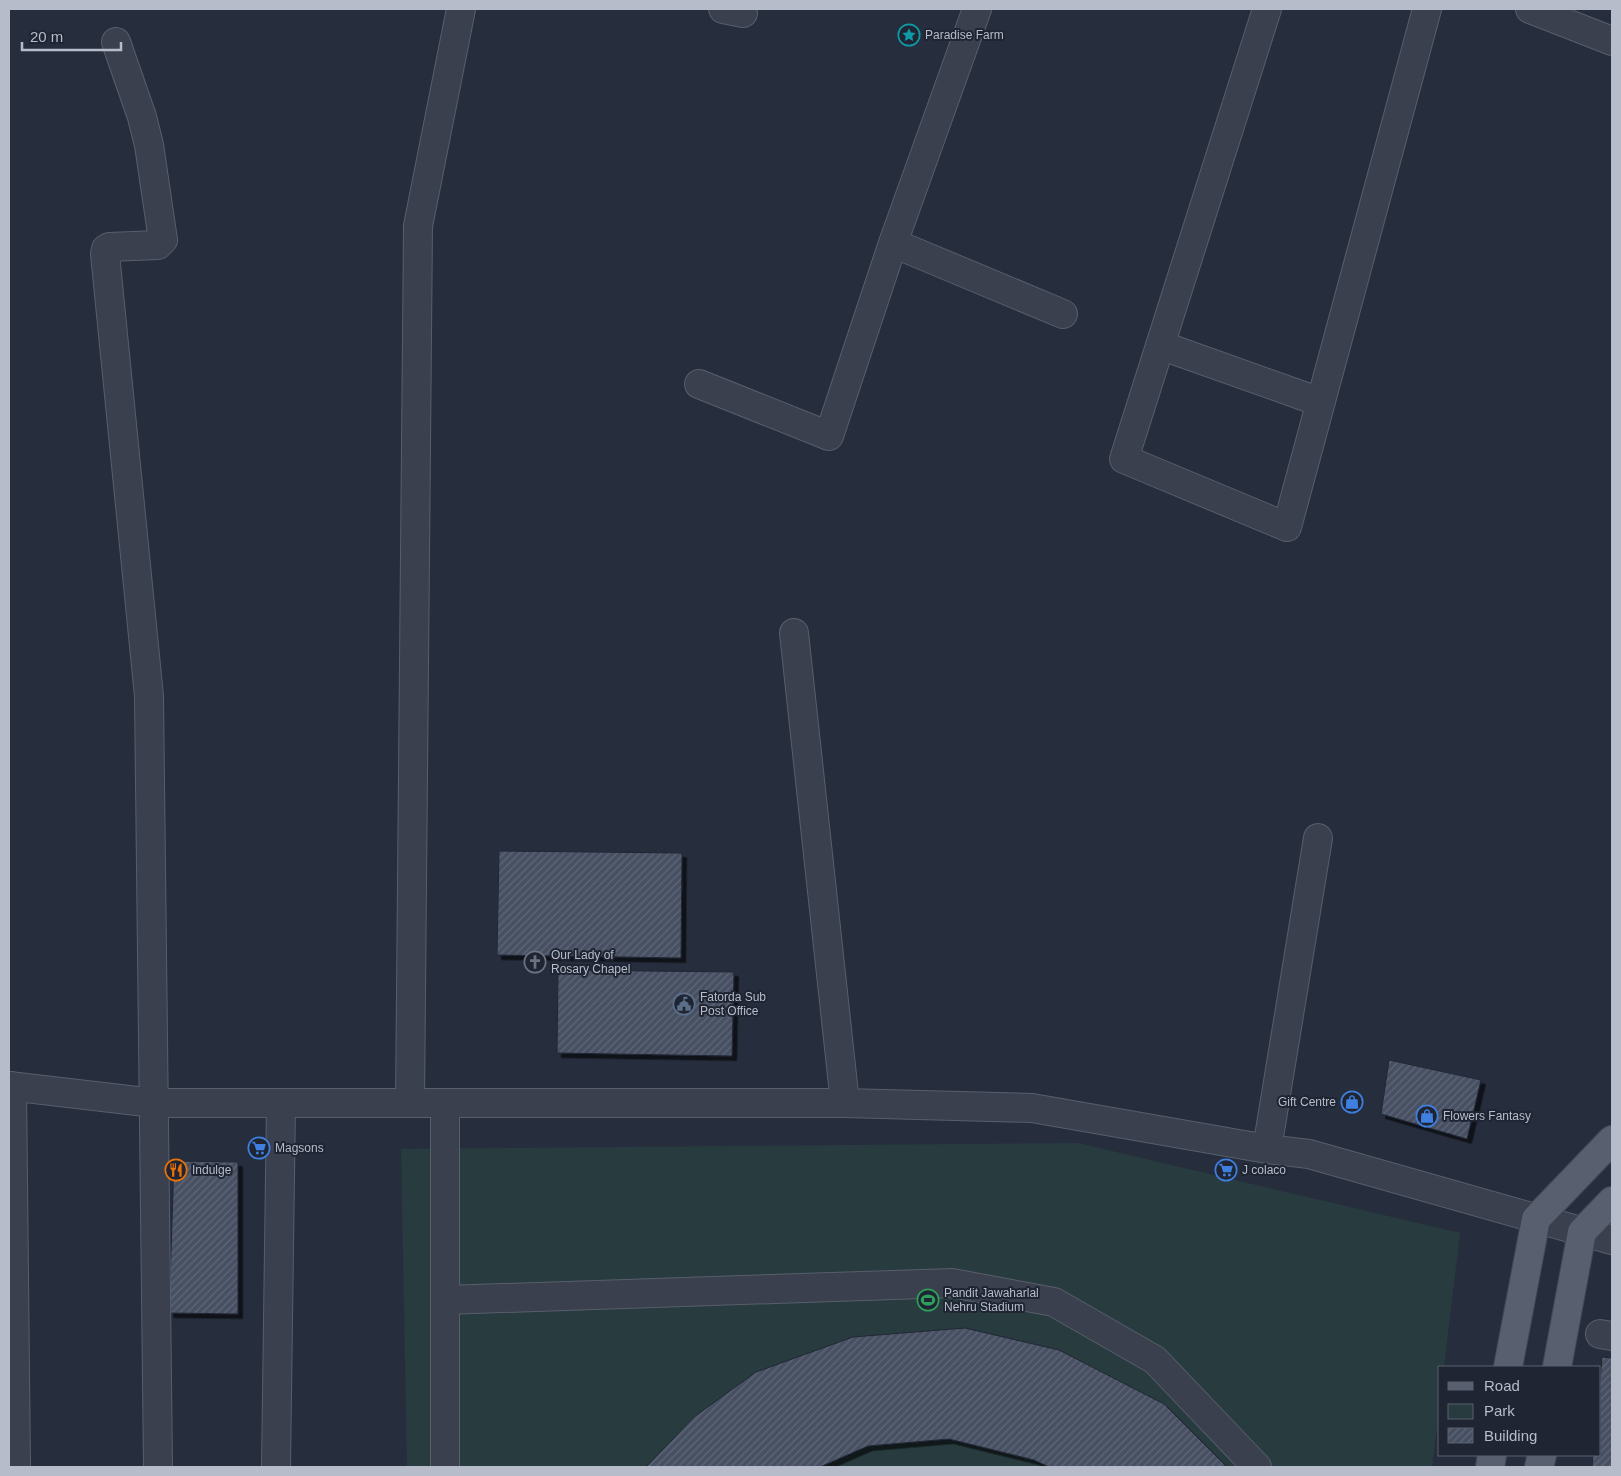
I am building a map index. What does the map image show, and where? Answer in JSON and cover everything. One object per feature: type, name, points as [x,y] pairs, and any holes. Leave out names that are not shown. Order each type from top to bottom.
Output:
[{"type":"main road","points":[[1508,1366],[1536,1219],[1612,1140]]},
{"type":"main road","points":[[1557,1366],[1582,1232],[1612,1200]]},
{"type":"street","points":[[410,1103],[418,226],[461,9]]},
{"type":"street","points":[[699,384],[829,436],[893,242],[977,9]]},
{"type":"street","points":[[1267,9],[1124,459],[1287,527],[1427,9]]},
{"type":"street","points":[[1530,9],[1612,41]]},
{"type":"street","points":[[116,42],[142,117],[149,144],[163,240],[158,245],[109,247],[106,249],[149,696],[158,1467]]},
{"type":"street","points":[[893,242],[1063,314]]},
{"type":"street","points":[[1160,345],[1320,402]]},
{"type":"street","points":[[794,633],[845,1103]]},
{"type":"street","points":[[1267,1149],[1318,838]]},
{"type":"street","points":[[16,1467],[10,1086],[154,1103],[845,1103],[1032,1108],[1267,1149],[1309,1154],[1612,1240]]},
{"type":"street","points":[[276,1467],[281,1103]]},
{"type":"street","points":[[445,1103],[445,1467]]},
{"type":"street","points":[[445,1300],[952,1282],[1054,1302],[1154,1360],[1257,1467]]},
{"type":"green space","name":"Pandit Jawaharlal Nehru Stadium","points":[[1078,1143],[1460,1233],[1444,1366],[1438,1366],[1438,1420],[1432,1467],[407,1467],[401,1149]]},
{"type":"building","points":[[499,851],[682,853],[681,958],[497,955]]},
{"type":"building","points":[[558,970],[734,972],[732,1056],[557,1053]]},
{"type":"building","points":[[1389,1060],[1481,1080],[1467,1139],[1381,1114]]},
{"type":"building","points":[[174,1161],[238,1162],[238,1314],[169,1313]]},
{"type":"building","points":[[965,1328],[1059,1350],[1164,1404],[1227,1467],[1049,1467],[1034,1460],[949,1439],[868,1446],[820,1467],[646,1467],[694,1417],[756,1372],[853,1337]]},
{"type":"building","points":[[1602,1357],[1612,1358],[1612,1467],[1592,1467],[1593,1456],[1601,1456]]},
{"type":"place","name":"Paradise Farm","points":[[909,35]]},
{"type":"place","name":"Our Lady of Rosary Chapel","points":[[535,962]]},
{"type":"place","name":"Fatorda Sub Post Office","points":[[684,1004]]},
{"type":"place","name":"Gift Centre","points":[[1352,1102]]},
{"type":"place","name":"Flowers Fantasy","points":[[1427,1116]]},
{"type":"place","name":"Magsons","points":[[259,1148]]},
{"type":"place","name":"Indulge","points":[[176,1170]]},
{"type":"place","name":"J colaco","points":[[1226,1170]]},
{"type":"place","name":"Pandit Jawaharlal Nehru Stadium","points":[[928,1300]]}]
